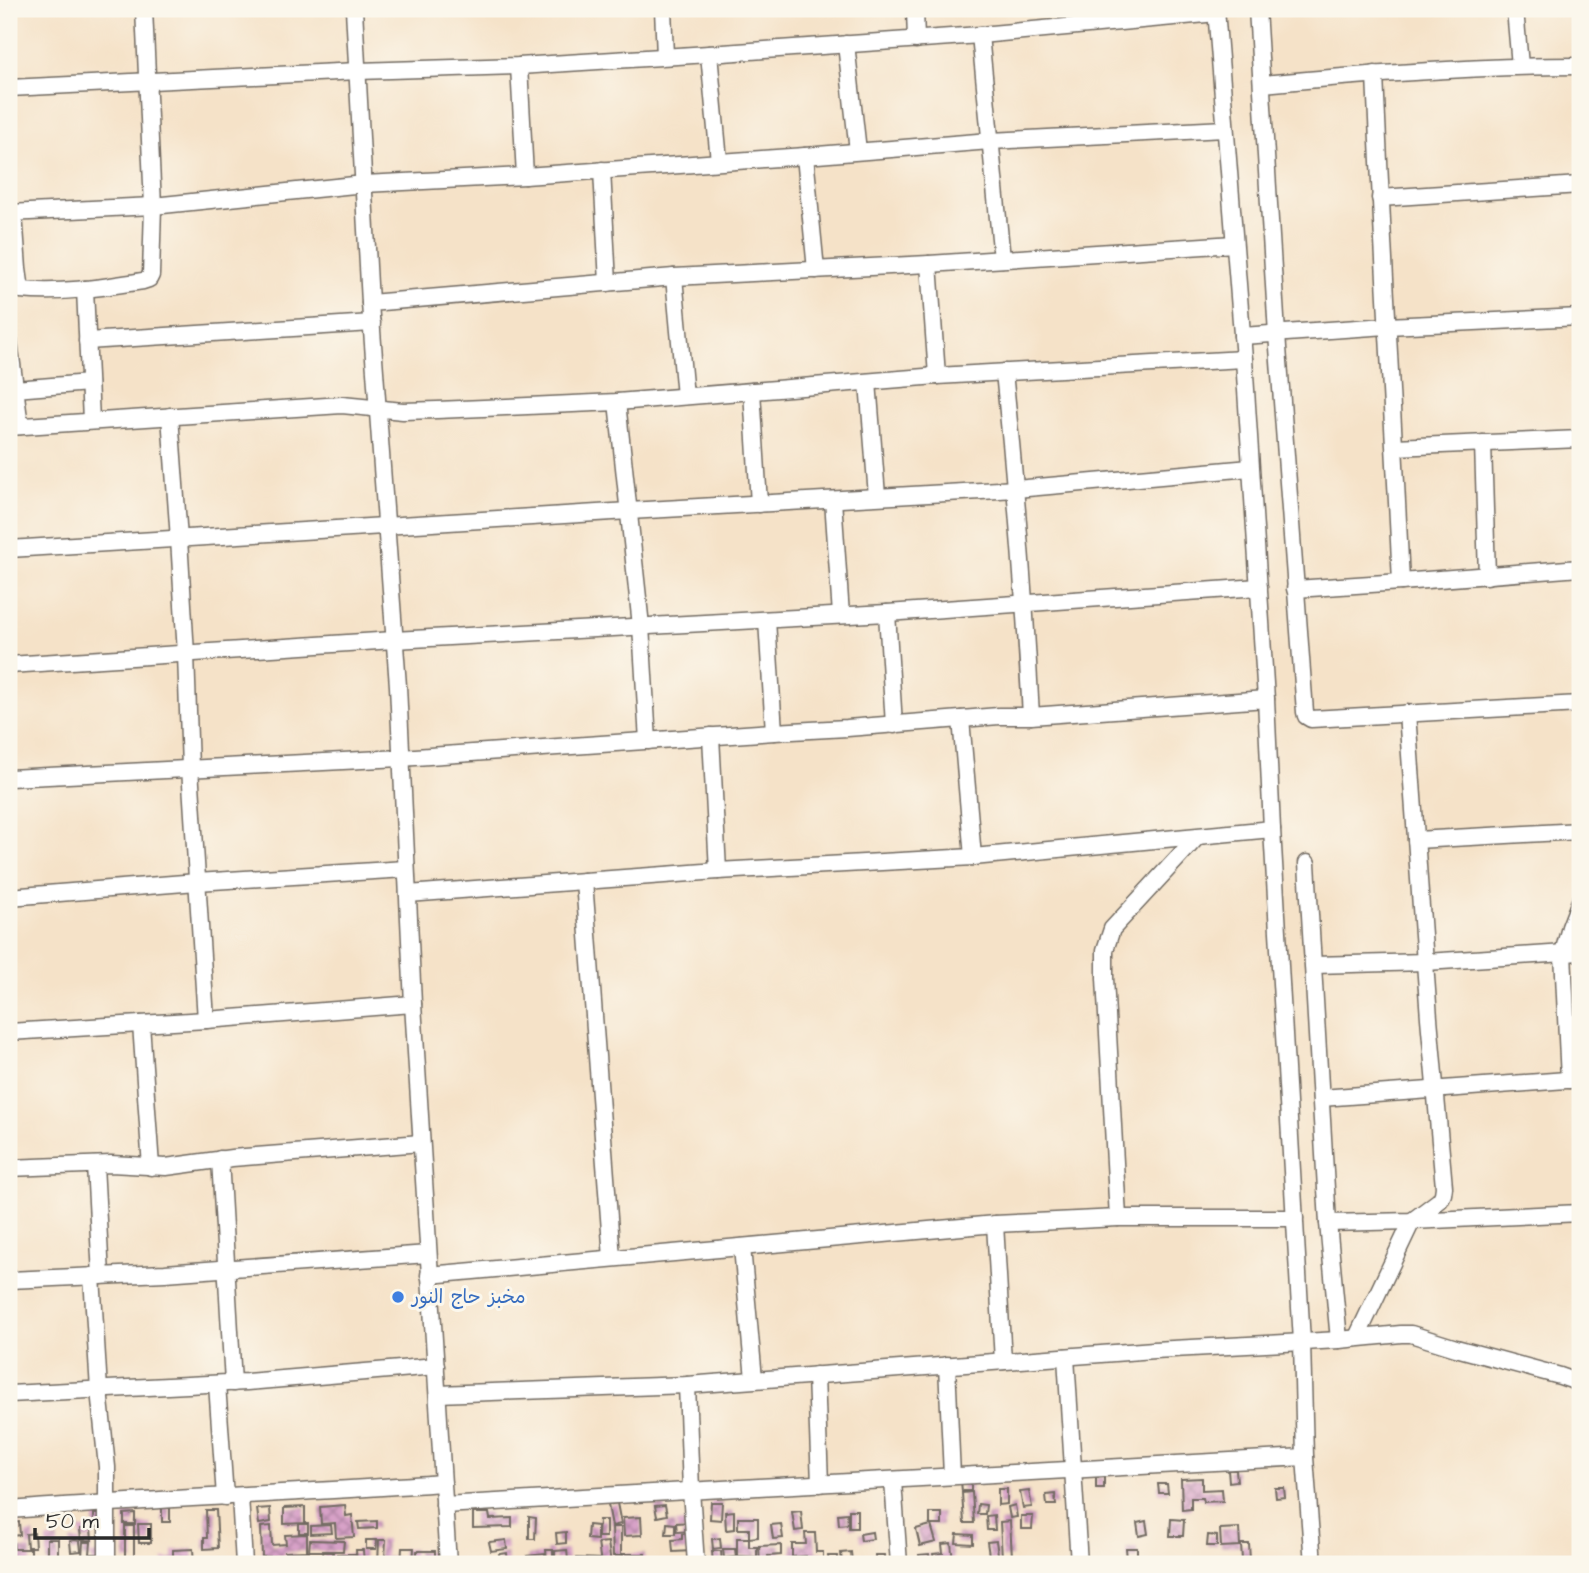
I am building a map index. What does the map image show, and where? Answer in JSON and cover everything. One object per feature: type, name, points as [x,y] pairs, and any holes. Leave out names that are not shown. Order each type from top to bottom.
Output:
[{"type":"street","points":[[144,9],[153,206],[152,271],[149,279],[85,289],[23,291],[13,269],[11,213],[153,206],[364,184],[526,176],[990,141],[1225,129]]},
{"type":"street","points":[[354,9],[448,1564]]},
{"type":"street","points":[[663,9],[665,56]]},
{"type":"street","points":[[915,9],[916,40]]},
{"type":"street","points":[[1257,9],[1277,334],[1305,712],[1311,719],[1580,704]]},
{"type":"street","points":[[1516,9],[1520,66]]},
{"type":"street","points":[[9,88],[519,66],[709,54],[980,35],[1216,11],[1244,359],[1266,699],[1313,1564]]},
{"type":"street","points":[[980,35],[1002,259]]},
{"type":"street","points":[[846,44],[858,151]]},
{"type":"street","points":[[709,54],[719,161]]},
{"type":"street","points":[[1263,83],[1375,74],[1580,65]]},
{"type":"street","points":[[519,66],[526,176]]},
{"type":"street","points":[[1375,74],[1401,582]]},
{"type":"street","points":[[805,156],[816,270]]},
{"type":"street","points":[[602,170],[608,283]]},
{"type":"street","points":[[1380,198],[1580,185]]},
{"type":"street","points":[[370,303],[674,277],[1234,244]]},
{"type":"street","points":[[929,264],[937,376]]},
{"type":"street","points":[[674,277],[685,396]]},
{"type":"street","points":[[85,289],[91,421]]},
{"type":"street","points":[[1242,336],[1580,317]]},
{"type":"street","points":[[88,341],[372,323]]},
{"type":"street","points":[[9,347],[15,389],[14,426],[342,405],[403,411],[617,402],[937,376],[1244,359]]},
{"type":"street","points":[[1004,372],[1026,603],[1031,716]]},
{"type":"street","points":[[869,382],[877,496]]},
{"type":"street","points":[[15,389],[89,383]]},
{"type":"street","points":[[752,391],[759,504]]},
{"type":"street","points":[[617,402],[640,626],[648,741]]},
{"type":"street","points":[[170,416],[206,1020]]},
{"type":"street","points":[[1395,447],[1580,439]]},
{"type":"street","points":[[1483,443],[1487,576]]},
{"type":"street","points":[[9,549],[1016,489],[1250,468]]},
{"type":"street","points":[[833,500],[841,615]]},
{"type":"street","points":[[1295,589],[1580,568]]},
{"type":"street","points":[[9,665],[394,640],[887,613],[1259,587]]},
{"type":"street","points":[[887,613],[894,725]]},
{"type":"street","points":[[767,620],[774,732]]},
{"type":"street","points":[[9,778],[401,758],[1266,699]]},
{"type":"street","points":[[1357,1337],[1412,1221],[1434,1206],[1443,1194],[1444,1187],[1407,713]]},
{"type":"street","points":[[961,719],[973,857]]},
{"type":"street","points":[[711,736],[718,871]]},
{"type":"street","points":[[408,894],[718,871],[973,857],[1272,830]]},
{"type":"street","points":[[1416,840],[1580,831]]},
{"type":"street","points":[[1118,1218],[1105,950],[1112,929],[1196,836]]},
{"type":"street","points":[[1307,863],[1328,1223],[1339,1340]]},
{"type":"street","points":[[9,897],[407,869]]},
{"type":"street","points":[[584,881],[612,1258]]},
{"type":"street","points":[[1321,1098],[1575,1080],[1563,953],[1580,901]]},
{"type":"street","points":[[1314,965],[1426,962],[1580,952]]},
{"type":"street","points":[[9,1032],[413,1004]]},
{"type":"street","points":[[141,1024],[151,1167]]},
{"type":"street","points":[[9,1168],[95,1165],[166,1167],[220,1159],[421,1143]]},
{"type":"street","points":[[220,1159],[226,1269],[225,1384],[232,1497],[244,1564]]},
{"type":"street","points":[[95,1165],[99,1390],[107,1466],[107,1564]]},
{"type":"street","points":[[1328,1223],[1580,1213]]},
{"type":"street","points":[[429,1275],[995,1224],[1118,1218],[1295,1218]]},
{"type":"street","points":[[995,1224],[1003,1361]]},
{"type":"street","points":[[742,1247],[754,1379]]},
{"type":"street","points":[[9,1280],[226,1269],[428,1254]]},
{"type":"street","points":[[438,1394],[687,1385],[1154,1350],[1339,1340],[1389,1334],[1411,1334],[1580,1383]]},
{"type":"street","points":[[1066,1357],[1079,1564]]},
{"type":"street","points":[[947,1365],[952,1476]]},
{"type":"street","points":[[9,1394],[225,1384],[436,1366]]},
{"type":"street","points":[[816,1375],[820,1483]]},
{"type":"street","points":[[687,1385],[696,1564]]},
{"type":"street","points":[[444,1504],[952,1476],[1074,1472],[1306,1457]]},
{"type":"street","points":[[893,1481],[899,1564]]},
{"type":"street","points":[[9,1510],[443,1483]]},
{"type":"building","points":[[1228,1470],[1236,1470],[1237,1481],[1229,1482]]},
{"type":"building","points":[[1104,1477],[1104,1488],[1096,1488],[1096,1478]]},
{"type":"building","points":[[1202,1478],[1202,1490],[1222,1489],[1223,1501],[1204,1502],[1203,1498],[1191,1498],[1191,1509],[1182,1510],[1181,1479]]},
{"type":"building","points":[[961,1481],[971,1481],[971,1491],[962,1491]]},
{"type":"building","points":[[1158,1484],[1167,1484],[1168,1493],[1159,1493]]},
{"type":"building","points":[[1275,1488],[1284,1488],[1285,1497],[1276,1498]]},
{"type":"building","points":[[998,1489],[1007,1489],[1007,1504],[998,1505]]},
{"type":"building","points":[[1029,1491],[1032,1507],[1023,1508],[1020,1492]]},
{"type":"building","points":[[972,1492],[974,1523],[964,1523],[962,1493]]},
{"type":"building","points":[[1055,1494],[1056,1505],[1047,1505],[1046,1495]]},
{"type":"building","points":[[711,1502],[722,1502],[721,1520],[710,1519]]},
{"type":"building","points":[[617,1503],[621,1524],[612,1526],[608,1505]]},
{"type":"building","points":[[978,1504],[986,1505],[985,1514],[977,1514]]},
{"type":"building","points":[[345,1505],[346,1516],[352,1515],[354,1537],[336,1538],[335,1523],[321,1524],[320,1507]]},
{"type":"building","points":[[665,1505],[667,1515],[657,1517],[655,1506]]},
{"type":"building","points":[[1015,1505],[1017,1517],[1010,1518],[1008,1507]]},
{"type":"building","points":[[305,1507],[305,1523],[284,1524],[284,1508]]},
{"type":"building","points":[[162,1508],[170,1508],[170,1522],[162,1522]]},
{"type":"building","points":[[270,1508],[271,1522],[259,1524],[257,1509]]},
{"type":"building","points":[[206,1510],[216,1510],[218,1548],[204,1549],[204,1538],[207,1538]]},
{"type":"building","points":[[849,1510],[857,1510],[857,1528],[849,1528]]},
{"type":"building","points":[[734,1511],[734,1529],[726,1530],[725,1512]]},
{"type":"building","points":[[801,1511],[803,1530],[795,1531],[792,1512]]},
{"type":"building","points":[[135,1513],[135,1524],[124,1524],[124,1514]]},
{"type":"building","points":[[473,1513],[489,1513],[490,1519],[512,1518],[512,1527],[473,1528]]},
{"type":"building","points":[[847,1513],[848,1524],[839,1525],[838,1514]]},
{"type":"building","points":[[930,1513],[942,1513],[942,1525],[930,1525]]},
{"type":"building","points":[[94,1514],[110,1514],[110,1527],[94,1527]]},
{"type":"building","points":[[994,1515],[995,1530],[987,1530],[986,1516]]},
{"type":"building","points":[[1021,1516],[1033,1516],[1032,1529],[1021,1529]]},
{"type":"building","points":[[529,1517],[536,1518],[535,1539],[529,1539]]},
{"type":"building","points":[[641,1517],[642,1535],[624,1536],[623,1518]]},
{"type":"building","points":[[738,1518],[758,1518],[758,1537],[749,1538],[749,1529],[738,1529]]},
{"type":"building","points":[[1171,1519],[1184,1520],[1183,1536],[1170,1536]]},
{"type":"building","points":[[599,1520],[606,1520],[606,1537],[598,1537]]},
{"type":"building","points":[[377,1521],[377,1528],[359,1529],[358,1522]]},
{"type":"building","points":[[1010,1521],[1012,1557],[1002,1558],[1000,1522]]},
{"type":"building","points":[[1146,1521],[1148,1534],[1139,1536],[1137,1523]]},
{"type":"building","points":[[19,1522],[20,1535],[11,1536],[10,1523]]},
{"type":"building","points":[[692,1522],[693,1531],[677,1532],[676,1523]]},
{"type":"building","points":[[667,1523],[675,1524],[675,1534],[666,1534]]},
{"type":"building","points":[[138,1524],[151,1524],[151,1543],[139,1543]]},
{"type":"building","points":[[299,1524],[308,1524],[308,1533],[299,1533]]},
{"type":"building","points":[[781,1524],[783,1538],[773,1539],[771,1525]]},
{"type":"building","points":[[331,1525],[332,1533],[311,1534],[311,1526]]},
{"type":"building","points":[[588,1525],[597,1526],[597,1540],[587,1539]]},
{"type":"building","points":[[931,1525],[936,1542],[920,1546],[916,1529]]},
{"type":"building","points":[[125,1526],[134,1526],[134,1561],[125,1560]]},
{"type":"building","points":[[271,1526],[272,1545],[286,1544],[285,1535],[307,1534],[307,1551],[262,1557],[261,1527]]},
{"type":"building","points":[[612,1527],[621,1527],[621,1556],[613,1556]]},
{"type":"building","points":[[1239,1528],[1240,1546],[1221,1547],[1220,1529]]},
{"type":"building","points":[[80,1529],[91,1529],[92,1540],[81,1540]]},
{"type":"building","points":[[566,1532],[566,1543],[557,1544],[556,1533]]},
{"type":"building","points":[[872,1532],[873,1539],[861,1541],[860,1534]]},
{"type":"building","points":[[34,1533],[35,1547],[27,1547],[26,1534]]},
{"type":"building","points":[[690,1533],[692,1551],[673,1552],[672,1540],[682,1539],[682,1534]]},
{"type":"building","points":[[805,1533],[815,1533],[816,1552],[823,1552],[823,1564],[806,1564],[806,1556],[792,1557],[792,1544],[806,1544]]},
{"type":"building","points":[[957,1534],[973,1535],[973,1544],[956,1543]]},
{"type":"building","points":[[1208,1535],[1217,1536],[1217,1546],[1207,1546]]},
{"type":"building","points":[[9,1538],[13,1538],[14,1549],[31,1549],[31,1564],[9,1564]]},
{"type":"building","points":[[720,1538],[721,1548],[713,1549],[712,1539]]},
{"type":"building","points":[[737,1538],[749,1538],[749,1547],[757,1547],[757,1557],[737,1556]]},
{"type":"building","points":[[47,1539],[58,1539],[58,1564],[47,1564]]},
{"type":"building","points":[[310,1540],[344,1541],[343,1551],[309,1551]]},
{"type":"building","points":[[366,1540],[377,1540],[376,1549],[366,1549]]},
{"type":"building","points":[[379,1540],[386,1540],[385,1557],[397,1557],[397,1564],[378,1564]]},
{"type":"building","points":[[506,1540],[507,1549],[491,1551],[489,1542]]},
{"type":"building","points":[[70,1541],[80,1541],[81,1551],[71,1552]]},
{"type":"building","points":[[996,1541],[999,1560],[990,1562],[987,1542]]},
{"type":"building","points":[[83,1542],[91,1542],[90,1554],[103,1554],[103,1564],[92,1564],[92,1557],[82,1557]]},
{"type":"building","points":[[608,1542],[611,1564],[601,1564],[598,1543]]},
{"type":"building","points":[[951,1543],[953,1561],[934,1563],[933,1554],[943,1553],[942,1544]]},
{"type":"building","points":[[1241,1544],[1249,1544],[1250,1560],[1242,1560]]},
{"type":"building","points":[[781,1545],[781,1555],[768,1556],[768,1564],[760,1564],[759,1546]]},
{"type":"building","points":[[402,1548],[414,1548],[413,1564],[401,1564]]},
{"type":"building","points":[[1126,1548],[1137,1548],[1137,1559],[1127,1559]]},
{"type":"building","points":[[193,1549],[194,1564],[164,1564],[164,1559],[173,1559],[173,1550]]},
{"type":"building","points":[[723,1549],[735,1549],[736,1557],[724,1558]]},
{"type":"building","points":[[356,1550],[363,1550],[364,1564],[357,1564]]},
{"type":"building","points":[[546,1550],[553,1550],[553,1560],[547,1560]]},
{"type":"building","points":[[567,1550],[568,1560],[555,1560],[555,1551]]},
{"type":"building","points":[[417,1551],[435,1551],[435,1564],[417,1564]]},
{"type":"building","points":[[712,1551],[721,1551],[722,1564],[713,1564]]},
{"type":"building","points":[[323,1552],[333,1552],[333,1560],[324,1560]]},
{"type":"building","points":[[851,1552],[852,1562],[842,1563],[841,1553]]},
{"type":"building","points":[[507,1553],[508,1563],[500,1564],[499,1554]]},
{"type":"building","points":[[287,1554],[295,1554],[295,1564],[287,1564]]},
{"type":"building","points":[[337,1554],[356,1554],[356,1564],[337,1564]]},
{"type":"building","points":[[545,1554],[546,1560],[528,1562],[527,1556]]},
{"type":"building","points":[[623,1554],[645,1554],[645,1564],[613,1564],[613,1561],[623,1561]]},
{"type":"building","points":[[929,1554],[930,1563],[920,1564],[919,1555]]},
{"type":"building","points":[[875,1555],[884,1555],[885,1564],[875,1564]]},
{"type":"building","points":[[828,1556],[838,1556],[838,1564],[829,1564]]},
{"type":"building","points":[[577,1558],[600,1559],[600,1564],[577,1564]]},
{"type":"building","points":[[737,1558],[745,1558],[746,1564],[737,1564]]},
{"type":"place","name":"مخبز حاج النور","points":[[398,1297]]}]
